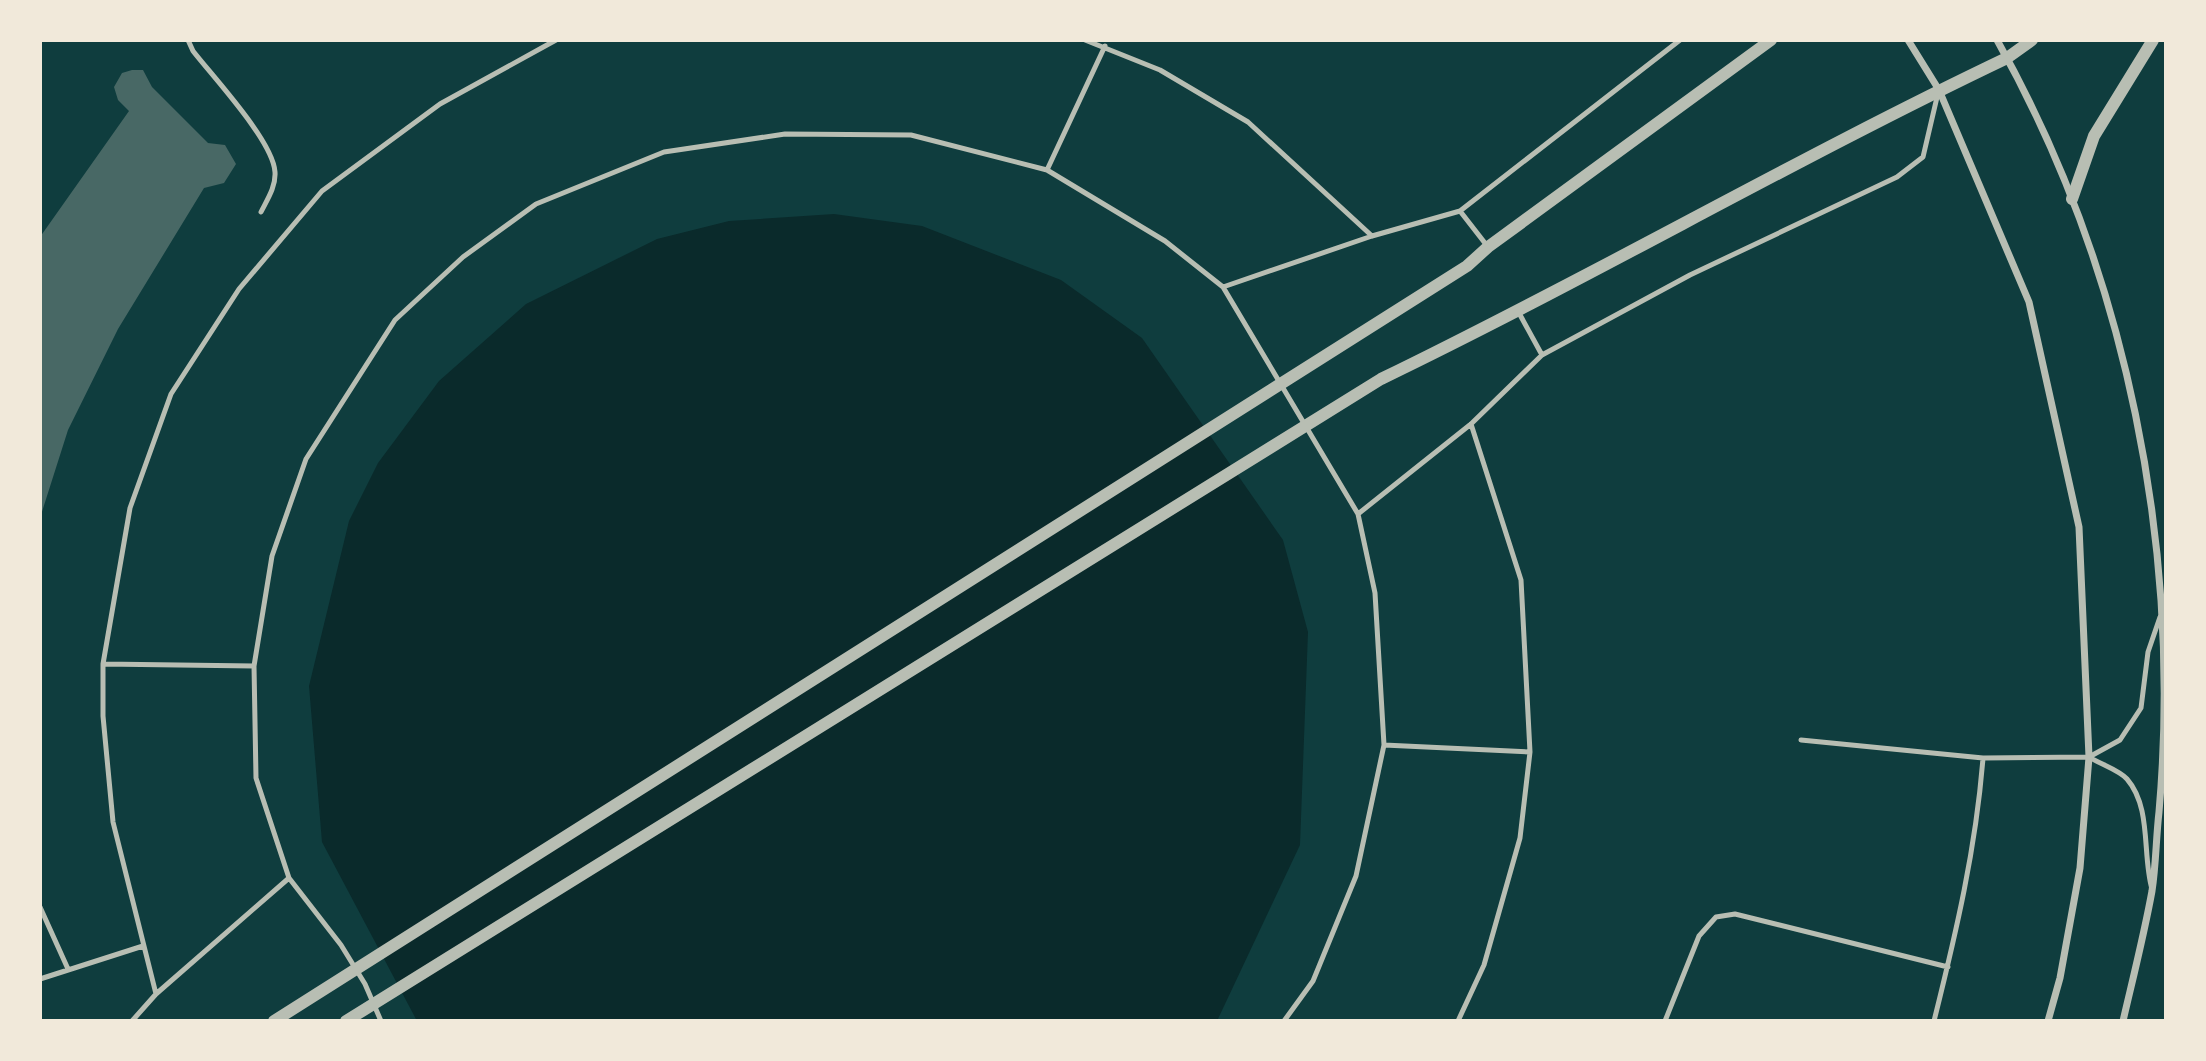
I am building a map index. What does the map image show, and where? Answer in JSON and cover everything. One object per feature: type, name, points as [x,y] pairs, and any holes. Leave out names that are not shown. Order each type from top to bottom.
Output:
[{"type":"street","points":[[274,1021],[1467,266],[1488,247],[1771,40]]},
{"type":"street","points":[[1908,40],[1939,90],[2029,302],[2080,527],[2090,757],[2080,868],[2060,978],[2048,1021]]},
{"type":"street","points":[[1997,40],[2072,199],[2116,333],[2144,457],[2163,609],[2164,750],[2152,890],[2123,1021]]},
{"type":"street","points":[[346,1021],[1381,379],[1519,313],[1939,90],[2007,58],[2032,40]]},
{"type":"street","points":[[2072,199],[2094,136],[2153,40]]},
{"type":"lane","points":[[188,40],[193,51],[272,153],[276,174],[261,212]]},
{"type":"lane","points":[[156,994],[113,822],[103,716],[103,664],[134,495],[171,394],[239,289],[323,191],[440,104],[556,40]]},
{"type":"lane","points":[[1085,40],[1160,70],[1248,122],[1372,236]]},
{"type":"lane","points":[[1223,287],[1372,236],[1460,211],[1680,40]]},
{"type":"lane","points":[[1047,170],[1105,46]]},
{"type":"lane","points":[[1358,514],[1471,424],[1542,355],[1690,275],[1897,177],[1923,157],[1939,90]]},
{"type":"lane","points":[[381,1021],[365,984],[341,945],[289,878],[256,778],[254,666],[272,556],[306,459],[395,320],[463,257],[536,204],[664,152],[785,134],[911,135],[1047,170],[1165,241],[1223,287],[1358,514],[1375,593],[1384,745],[1356,876],[1313,981],[1284,1021]]},
{"type":"lane","points":[[1460,211],[1488,247]]},
{"type":"lane","points":[[1519,313],[1542,355]]},
{"type":"lane","points":[[1458,1021],[1484,965],[1520,838],[1530,751],[1521,580],[1471,424]]},
{"type":"lane","points":[[1801,740],[1983,758],[2090,757],[2120,740],[2141,708],[2148,652],[2163,609]]},
{"type":"lane","points":[[103,664],[254,666]]},
{"type":"lane","points":[[1384,745],[1530,751]]},
{"type":"lane","points":[[2090,757],[2127,779],[2143,814],[2145,866],[2152,890]]},
{"type":"lane","points":[[1934,1021],[1978,828],[1983,758]]},
{"type":"lane","points":[[132,1021],[156,994],[289,878]]},
{"type":"lane","points":[[40,907],[68,969]]},
{"type":"lane","points":[[1664,1021],[1699,936],[1716,918],[1735,914],[1948,967]]},
{"type":"lane","points":[[40,979],[143,946]]},
{"type":"water","points":[[834,214],[922,226],[1061,280],[1142,338],[1283,540],[1308,632],[1300,845],[1217,1021],[417,1021],[322,842],[309,686],[349,521],[378,463],[439,381],[526,304],[657,239],[729,221]]},
{"type":"building","points":[[143,70],[152,87],[208,143],[225,145],[236,164],[224,183],[204,188],[118,329],[68,430],[40,518],[40,237],[129,111],[118,100],[114,87],[122,73]]}]
